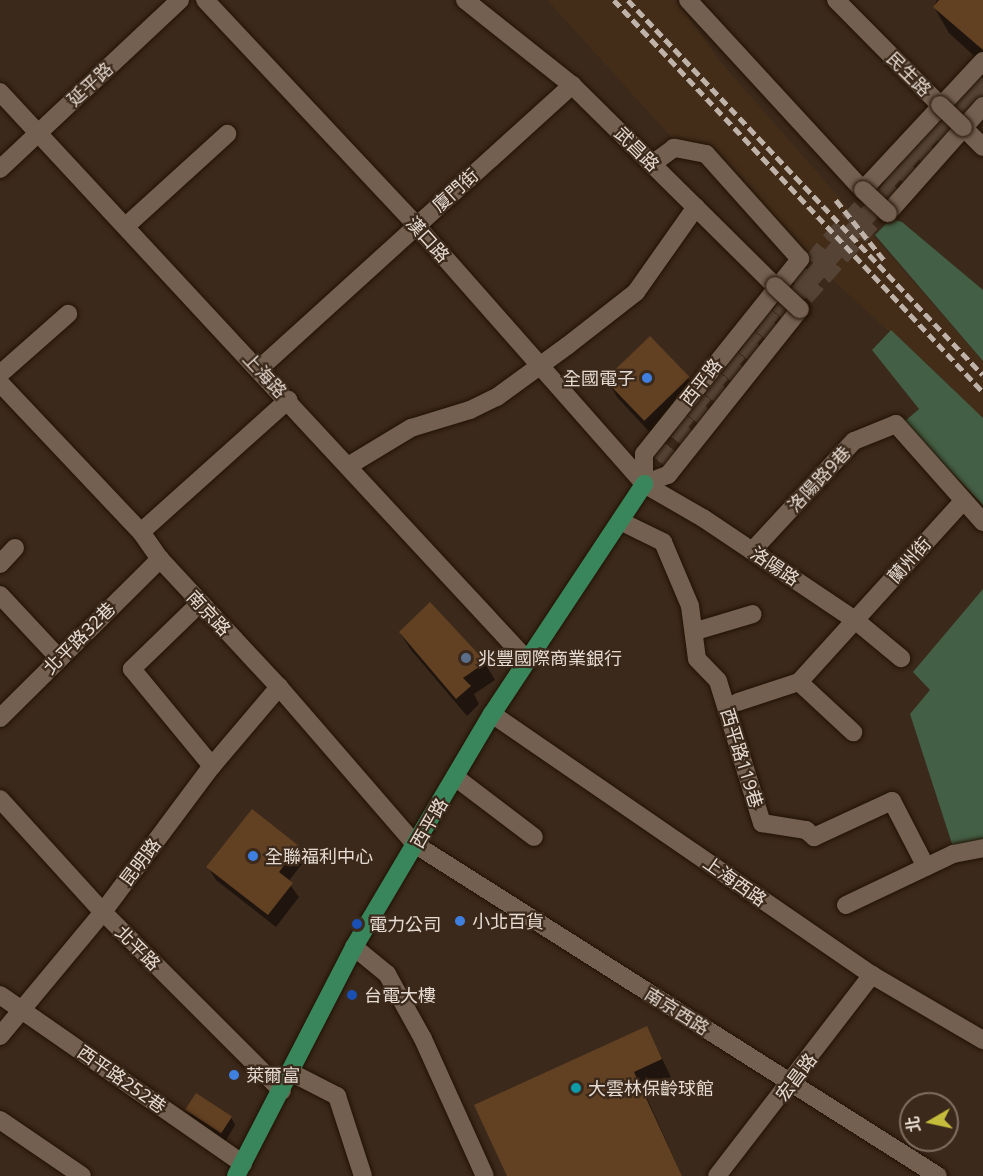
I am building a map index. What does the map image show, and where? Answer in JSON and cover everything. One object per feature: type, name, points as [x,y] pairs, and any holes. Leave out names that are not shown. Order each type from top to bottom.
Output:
[{"type":"main road","name":"西平路","points":[[240,1170],[292,1073],[354,947],[492,714],[644,484]]},
{"type":"street","name":"延平路","points":[[0,169],[180,0]]},
{"type":"street","name":"漢口路","points":[[205,0],[417,225],[644,484]]},
{"type":"street","name":"武昌路","points":[[465,0],[572,86],[800,309]]},
{"type":"street","points":[[688,0],[863,190],[888,213],[983,106]]},
{"type":"street","name":"民生路","points":[[836,0],[983,147]]},
{"type":"street","points":[[863,190],[983,61]]},
{"type":"street","name":"廈門街","points":[[259,369],[572,86]]},
{"type":"street","name":"上海路","points":[[0,92],[527,660]]},
{"type":"street","points":[[126,226],[226,134]]},
{"type":"street","name":"西平路","points":[[652,164],[674,148],[705,154],[800,259],[775,286],[644,454],[644,484],[668,475],[800,309]]},
{"type":"street","points":[[348,466],[411,428],[470,410],[497,397],[540,365],[636,292],[696,207]]},
{"type":"street","points":[[0,374],[68,314]]},
{"type":"street","name":"南京路","points":[[0,383],[141,532],[159,560],[279,687],[416,845]]},
{"type":"street","points":[[141,532],[288,400]]},
{"type":"street","name":"洛陽路9巷","points":[[752,551],[854,441],[896,424],[963,501]]},
{"type":"street","name":"洛陽路","points":[[644,484],[752,551],[855,620],[901,658]]},
{"type":"street","points":[[963,501],[983,522]]},
{"type":"street","name":"蘭州街","points":[[799,682],[963,501]]},
{"type":"street","name":"西平路119巷","points":[[620,521],[663,543],[690,606],[696,631],[697,659],[718,681],[762,823],[806,830],[814,837],[892,801],[926,867]]},
{"type":"street","points":[[0,564],[15,548]]},
{"type":"street","name":"北平路32巷","points":[[0,718],[159,560]]},
{"type":"street","points":[[0,595],[59,658]]},
{"type":"street","points":[[200,603],[132,669],[212,766]]},
{"type":"street","points":[[696,631],[753,614]]},
{"type":"street","points":[[738,702],[799,682],[853,732]]},
{"type":"street","name":"昆明路","points":[[0,1036],[20,1009],[103,912],[212,766],[279,687]]},
{"type":"street","name":"上海西路","points":[[492,714],[872,975],[983,1040]]},
{"type":"street","points":[[455,777],[534,837]]},
{"type":"street","name":"北平路","points":[[0,799],[103,912],[282,1091]]},
{"type":"street","name":"南京西路","points":[[416,845],[791,1083],[926,1172]]},
{"type":"street","points":[[846,905],[953,854],[983,848]]},
{"type":"street","points":[[354,947],[387,974],[423,1038],[485,1176]]},
{"type":"street","name":"宏昌路","points":[[717,1176],[791,1083],[872,975]]},
{"type":"street","name":"西平路252巷","points":[[0,995],[240,1170]]},
{"type":"street","points":[[292,1073],[337,1096],[363,1176]]},
{"type":"street","points":[[0,1120],[82,1176]]},
{"type":"shaded area","points":[[547,0],[676,0],[724,66],[983,361],[983,418],[797,247],[709,152],[671,137]]},
{"type":"green space","points":[[891,219],[902,222],[983,290],[983,361],[875,235]]},
{"type":"green space","points":[[891,330],[983,418],[983,505],[904,422],[919,409],[872,350]]},
{"type":"green space","points":[[983,589],[983,842],[953,847],[910,714],[930,690],[913,672]]},
{"type":"building","points":[[939,0],[983,0],[983,50],[933,7]]},
{"type":"building","name":"全國電子","points":[[650,336],[690,377],[644,421],[605,380]]},
{"type":"building","points":[[430,602],[486,662],[463,678],[471,686],[456,699],[399,632]]},
{"type":"building","name":"全聯福利中心","points":[[252,809],[299,846],[279,872],[293,883],[268,915],[206,867]]},
{"type":"building","name":"大雲林保齡球館","points":[[647,1026],[662,1059],[634,1072],[682,1176],[507,1176],[474,1105]]},
{"type":"building","points":[[196,1093],[232,1116],[221,1133],[185,1110]]},
{"type":"tunnel","points":[[675,429],[830,241],[983,79]]},
{"type":"tunnel","points":[[644,484],[792,300],[983,86]]},
{"type":"tunnel","points":[[787,317],[893,198]]},
{"type":"railway","points":[[614,0],[983,392]]},
{"type":"railway","points":[[628,0],[983,375]]},
{"type":"railway","points":[[836,200],[884,260]]},
{"type":"place","name":"全國電子","points":[[647,378]]},
{"type":"place","name":"兆豐國際商業銀行","points":[[466,658]]},
{"type":"place","name":"全聯福利中心","points":[[253,856]]},
{"type":"place","name":"小北百貨","points":[[460,921]]},
{"type":"place","name":"電力公司","points":[[357,924]]},
{"type":"place","name":"台電大樓","points":[[352,995]]},
{"type":"place","name":"萊爾富","points":[[234,1075]]},
{"type":"place","name":"大雲林保齡球館","points":[[576,1088]]}]
